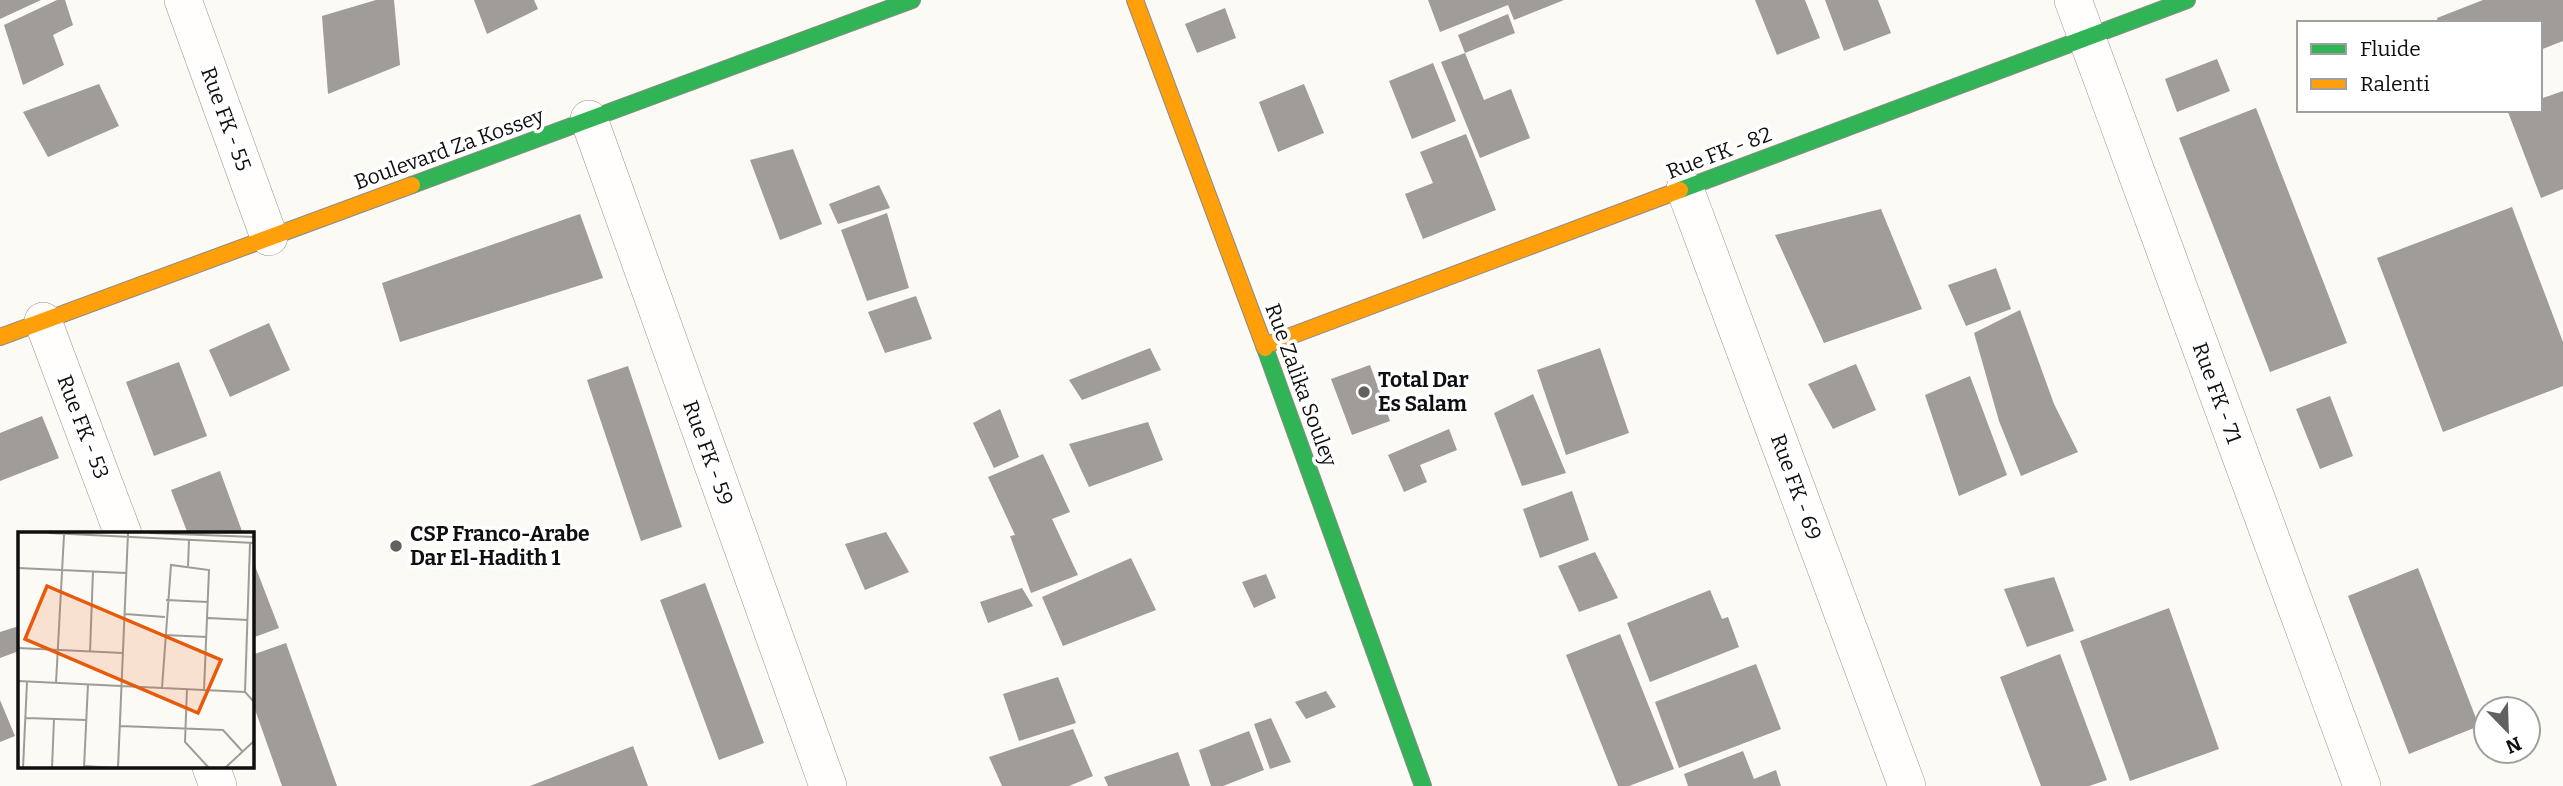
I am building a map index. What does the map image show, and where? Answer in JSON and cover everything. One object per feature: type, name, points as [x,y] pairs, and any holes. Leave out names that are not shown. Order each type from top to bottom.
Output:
[{"type":"street","name":"Rue FK - 55","points":[[183,0],[269,237]]},
{"type":"street","name":"Boulevard Za Kossey","points":[[0,337],[912,0]]},
{"type":"street","name":"Rue Zalika Souley","points":[[1135,0],[1264,345],[1423,786]]},
{"type":"street","name":"Rue FK - 71","points":[[2073,0],[2361,786]]},
{"type":"street","name":"Rue FK - 82","points":[[1264,345],[2188,0]]},
{"type":"street","name":"Rue FK - 59","points":[[589,119],[828,786]]},
{"type":"street","name":"Rue FK - 69","points":[[1685,189],[1907,786]]},
{"type":"street","name":"Rue FK - 53","points":[[43,321],[122,532]]},
{"type":"street","points":[[211,768],[218,786]]},
{"type":"building","points":[[0,0],[41,0],[0,19]]},
{"type":"building","points":[[57,0],[65,0],[73,25],[53,35],[64,65],[23,85],[4,25]]},
{"type":"building","points":[[376,0],[394,0],[400,65],[328,94],[322,16]]},
{"type":"building","points":[[474,0],[534,0],[538,9],[487,34]]},
{"type":"building","points":[[1428,0],[1564,0],[1514,20],[1508,5],[1440,32]]},
{"type":"building","points":[[1755,0],[1805,0],[1820,38],[1777,55]]},
{"type":"building","points":[[1825,0],[1878,0],[1891,33],[1844,51]]},
{"type":"building","points":[[2483,0],[2563,0],[2563,41],[2542,49],[2542,21],[2438,21],[2437,18]]},
{"type":"building","points":[[1225,8],[1236,38],[1197,53],[1185,24]]},
{"type":"building","points":[[1508,14],[1515,33],[1465,53],[1458,35]]},
{"type":"building","points":[[1465,53],[1484,100],[1511,89],[1530,138],[1480,158],[1441,62]]},
{"type":"building","points":[[2217,59],[2230,91],[2177,112],[2165,79]]},
{"type":"building","points":[[1433,63],[1456,121],[1412,139],[1389,81]]},
{"type":"building","points":[[99,84],[119,126],[48,157],[23,112]]},
{"type":"building","points":[[1304,84],[1324,133],[1278,152],[1259,102]]},
{"type":"building","points":[[2563,91],[2563,189],[2541,198],[2508,112],[2542,112],[2542,98]]},
{"type":"building","points":[[2256,108],[2347,343],[2270,372],[2179,138]]},
{"type":"building","points":[[1466,134],[1496,210],[1423,239],[1405,194],[1433,183],[1420,152]]},
{"type":"building","points":[[793,149],[822,224],[780,240],[750,160]]},
{"type":"building","points":[[879,185],[890,208],[838,224],[829,204]]},
{"type":"building","points":[[2512,207],[2563,342],[2563,386],[2443,432],[2377,258]]},
{"type":"building","points":[[1881,209],[1922,309],[1824,343],[1775,235]]},
{"type":"building","points":[[887,213],[909,288],[867,301],[841,230]]},
{"type":"building","points":[[580,214],[603,278],[400,342],[382,283]]},
{"type":"building","points":[[1996,268],[2011,309],[1966,326],[1948,285]]},
{"type":"building","points":[[916,296],[932,339],[885,353],[868,312]]},
{"type":"building","points":[[2020,310],[2054,404],[2078,452],[2021,476],[1999,421],[1974,333]]},
{"type":"building","points":[[269,323],[290,370],[230,397],[209,350]]},
{"type":"building","points":[[1150,348],[1161,370],[1082,400],[1069,380]]},
{"type":"building","points":[[1600,348],[1629,433],[1566,455],[1537,370]]},
{"type":"building","points":[[179,362],[207,436],[154,456],[126,382]]},
{"type":"building","points":[[1856,364],[1876,410],[1833,429],[1808,384]]},
{"type":"building","points":[[1370,365],[1390,421],[1352,435],[1331,379]]},
{"type":"building","points":[[628,366],[682,527],[641,541],[587,380]]},
{"type":"building","points":[[1970,376],[2007,475],[1959,496],[1925,395]]},
{"type":"building","points":[[1533,394],[1566,473],[1522,486],[1494,413]]},
{"type":"building","points":[[2330,396],[2353,456],[2320,469],[2296,409]]},
{"type":"building","points":[[1000,409],[1019,457],[994,468],[973,423]]},
{"type":"building","points":[[42,416],[59,458],[0,481],[0,433]]},
{"type":"building","points":[[1148,422],[1163,460],[1089,487],[1069,444]]},
{"type":"building","points":[[1449,429],[1457,450],[1420,465],[1427,482],[1404,492],[1388,455]]},
{"type":"building","points":[[1043,454],[1070,512],[1052,519],[1078,575],[1031,593],[1010,536],[1015,535],[988,477]]},
{"type":"building","points":[[220,471],[242,532],[187,532],[171,490]]},
{"type":"building","points":[[1572,491],[1589,540],[1540,558],[1523,509]]},
{"type":"building","points":[[886,532],[909,572],[865,590],[845,544]]},
{"type":"building","points":[[1595,552],[1618,598],[1579,612],[1558,566]]},
{"type":"building","points":[[1131,558],[1156,610],[1063,646],[1042,597]]},
{"type":"building","points":[[254,563],[279,628],[254,637]]},
{"type":"building","points":[[2418,568],[2472,708],[2472,729],[2409,754],[2348,596]]},
{"type":"building","points":[[1266,574],[1276,598],[1254,608],[1242,582]]},
{"type":"building","points":[[2054,577],[2074,631],[2027,647],[2004,589]]},
{"type":"building","points":[[705,583],[764,743],[719,760],[660,600]]},
{"type":"building","points":[[1022,588],[1033,606],[988,623],[980,602]]},
{"type":"building","points":[[1710,590],[1722,619],[1728,617],[1739,647],[1650,682],[1627,623]]},
{"type":"building","points":[[2169,608],[2219,749],[2130,781],[2080,641]]},
{"type":"building","points":[[18,626],[18,651],[0,658],[0,632]]},
{"type":"building","points":[[1620,634],[1674,769],[1629,786],[1618,786],[1566,655]]},
{"type":"building","points":[[286,643],[337,786],[282,786],[254,707],[254,654]]},
{"type":"building","points":[[2060,654],[2107,780],[2089,786],[2041,786],[2000,677]]},
{"type":"building","points":[[1756,664],[1781,729],[1679,768],[1655,702]]},
{"type":"building","points":[[1058,677],[1076,723],[1019,741],[1003,694]]},
{"type":"building","points":[[1326,691],[1336,707],[1306,719],[1295,702]]},
{"type":"building","points":[[0,700],[15,736],[0,742]]},
{"type":"building","points":[[1271,718],[1291,762],[1270,769],[1254,724]]},
{"type":"building","points":[[1073,729],[1093,776],[1069,786],[1002,786],[989,757]]},
{"type":"building","points":[[1249,731],[1264,770],[1223,786],[1211,786],[1199,750]]},
{"type":"building","points":[[633,746],[648,786],[530,786]]},
{"type":"building","points":[[1743,751],[1754,779],[1776,770],[1781,786],[1688,786],[1684,774]]},
{"type":"building","points":[[1178,752],[1190,786],[1108,786],[1104,777]]},
{"type":"traffic: fast","points":[[412,185],[912,0]]},
{"type":"traffic: fast","points":[[1680,190],[2187,0]]},
{"type":"traffic: fast","points":[[1265,348],[1423,786]]},
{"type":"traffic: slow","points":[[1135,0],[1265,348]]},
{"type":"traffic: slow","points":[[0,337],[412,185]]},
{"type":"traffic: slow","points":[[1264,346],[1680,190]]},
{"type":"place","name":"Total Dar Es Salam","points":[[1364,392]]},
{"type":"place","name":"CSP Franco-Arabe Dar El-Hadith 1","points":[[396,546]]}]
